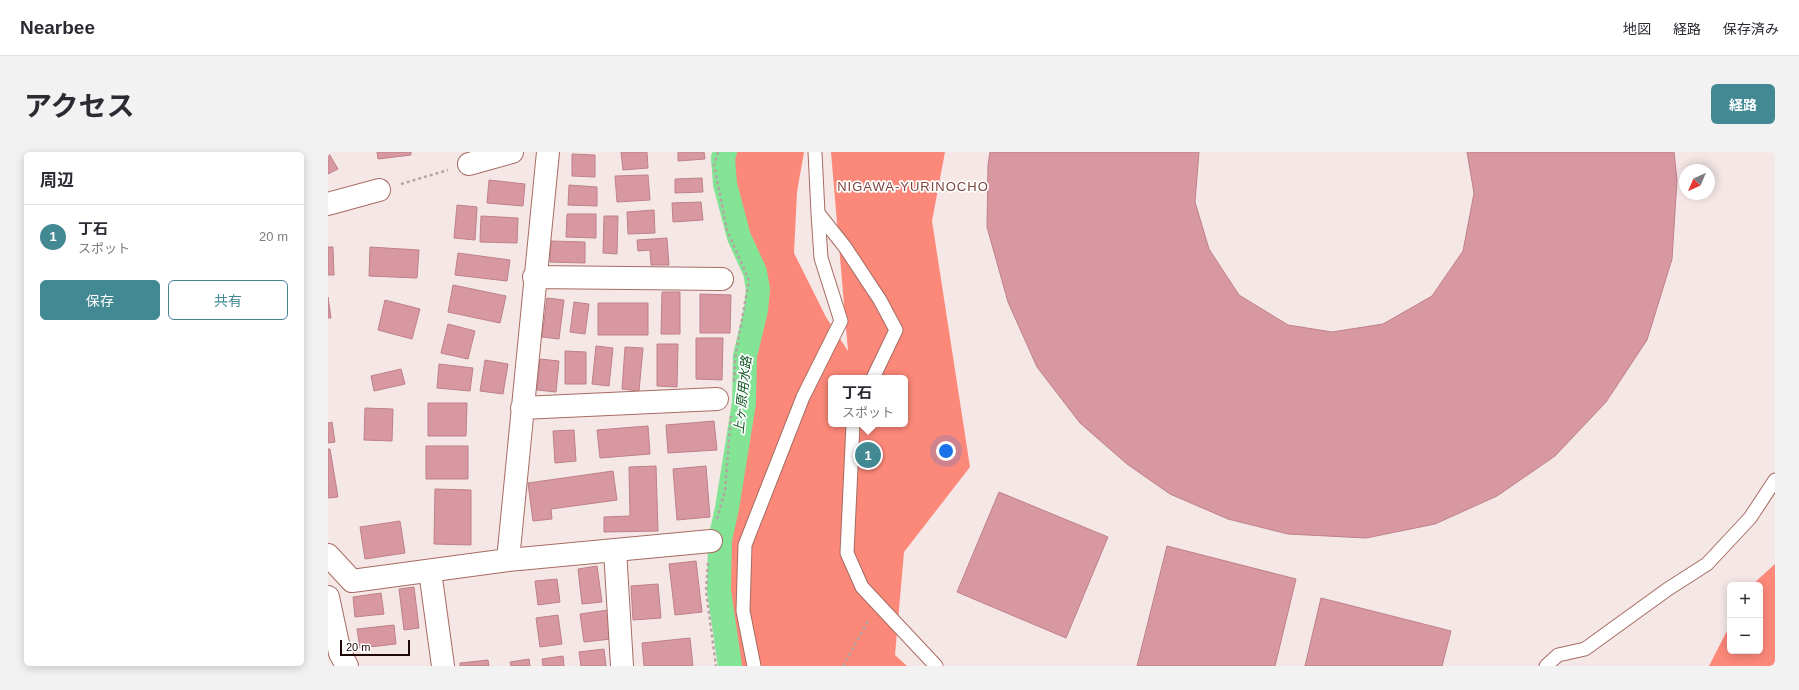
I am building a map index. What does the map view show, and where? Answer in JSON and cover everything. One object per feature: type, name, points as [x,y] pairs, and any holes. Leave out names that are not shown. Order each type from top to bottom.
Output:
[{"type":"street","points":[[469,164],[512,152]]},
{"type":"street","points":[[508,560],[534,277],[548,152]]},
{"type":"street","points":[[328,204],[379,190]]},
{"type":"street","points":[[534,277],[722,279]]},
{"type":"street","points":[[522,408],[717,399]]},
{"type":"street","points":[[328,555],[352,581],[508,560],[711,541]]},
{"type":"street","points":[[615,550],[622,666]]},
{"type":"street","points":[[430,571],[443,666]]},
{"type":"street","points":[[328,597],[340,652],[346,666]]},
{"type":"lane","points":[[754,666],[744,611],[745,545],[803,397],[841,321],[821,258],[815,152]]},
{"type":"lane","points":[[818,213],[845,247],[880,300],[896,330],[874,375]]},
{"type":"lane","points":[[853,427],[847,553],[862,587],[936,666]]},
{"type":"lane","points":[[1546,666],[1558,655],[1585,649],[1668,589],[1707,564],[1750,518],[1775,480]]},
{"type":"path","points":[[379,190],[469,164]]},
{"type":"path","points":[[843,666],[869,620],[874,626]]},
{"type":"shaded area","points":[[733,152],[804,152],[797,192],[794,253],[826,317],[848,351],[831,152],[945,152],[932,221],[970,467],[904,552],[895,655],[907,666],[725,666],[716,591],[750,367],[759,264],[726,173]]},
{"type":"shaded area","points":[[1775,564],[1775,666],[1709,666],[1727,631],[1727,654],[1763,654],[1763,582],[1755,582]]},
{"type":"building","points":[[328,152],[338,169],[328,174]]},
{"type":"building","points":[[377,152],[411,152],[411,155],[378,159]]},
{"type":"building","points":[[621,152],[647,152],[648,168],[623,170]]},
{"type":"building","points":[[678,152],[704,152],[705,159],[678,161]]},
{"type":"building","points":[[990,152],[1199,152],[1195,202],[1209,249],[1239,295],[1288,325],[1332,332],[1383,324],[1432,296],[1463,251],[1474,193],[1467,152],[1674,152],[1677,180],[1672,259],[1647,340],[1606,402],[1555,456],[1497,496],[1435,524],[1366,538],[1288,534],[1228,519],[1170,494],[1127,464],[1080,423],[1037,367],[1008,302],[987,227],[988,165]]},
{"type":"building","points":[[572,154],[595,155],[595,177],[572,176]]},
{"type":"building","points":[[648,175],[650,200],[617,202],[615,176]]},
{"type":"building","points":[[702,178],[703,192],[675,193],[675,179]]},
{"type":"building","points":[[489,180],[525,184],[523,206],[487,203]]},
{"type":"building","points":[[569,185],[597,187],[597,206],[568,205]]},
{"type":"building","points":[[701,202],[703,220],[673,222],[672,203]]},
{"type":"building","points":[[457,205],[477,207],[475,240],[454,238]]},
{"type":"building","points":[[654,210],[655,233],[628,234],[627,212]]},
{"type":"building","points":[[567,214],[596,214],[596,238],[566,237]]},
{"type":"building","points":[[481,216],[518,218],[517,243],[480,242]]},
{"type":"building","points":[[604,216],[618,216],[617,254],[603,253]]},
{"type":"building","points":[[667,238],[669,265],[651,265],[650,250],[638,251],[637,240]]},
{"type":"building","points":[[551,241],[585,242],[585,263],[550,262]]},
{"type":"building","points":[[328,247],[333,247],[334,275],[328,275]]},
{"type":"building","points":[[370,247],[419,250],[417,278],[369,276]]},
{"type":"building","points":[[458,253],[510,260],[507,281],[455,275]]},
{"type":"building","points":[[453,285],[506,296],[500,323],[448,312]]},
{"type":"building","points":[[662,292],[680,292],[680,334],[661,334]]},
{"type":"building","points":[[700,294],[731,295],[730,333],[700,333]]},
{"type":"building","points":[[328,297],[331,318],[328,318]]},
{"type":"building","points":[[547,298],[564,300],[559,339],[542,337]]},
{"type":"building","points":[[385,300],[420,309],[412,339],[378,330]]},
{"type":"building","points":[[574,302],[589,304],[585,334],[570,332]]},
{"type":"building","points":[[598,303],[648,303],[648,335],[598,335]]},
{"type":"building","points":[[448,324],[475,331],[468,359],[441,353]]},
{"type":"building","points":[[696,338],[723,338],[722,380],[696,379]]},
{"type":"building","points":[[657,344],[678,344],[677,387],[657,386]]},
{"type":"building","points":[[596,346],[613,348],[609,386],[592,384]]},
{"type":"building","points":[[625,347],[643,348],[639,391],[622,389]]},
{"type":"building","points":[[565,351],[586,352],[586,384],[565,384]]},
{"type":"building","points":[[540,359],[559,361],[556,392],[537,390]]},
{"type":"building","points":[[485,360],[508,364],[503,394],[480,391]]},
{"type":"building","points":[[439,364],[473,368],[470,391],[437,388]]},
{"type":"building","points":[[401,369],[405,384],[374,391],[371,376]]},
{"type":"building","points":[[428,403],[467,403],[466,436],[428,436]]},
{"type":"building","points":[[365,408],[393,409],[392,441],[364,440]]},
{"type":"building","points":[[714,421],[717,450],[668,453],[666,425]]},
{"type":"building","points":[[332,422],[335,442],[328,443],[328,423]]},
{"type":"building","points":[[648,426],[650,454],[600,458],[597,430]]},
{"type":"building","points":[[574,430],[576,461],[555,463],[553,431]]},
{"type":"building","points":[[426,446],[468,446],[468,479],[426,479]]},
{"type":"building","points":[[328,449],[330,449],[338,497],[328,498]]},
{"type":"building","points":[[656,466],[658,531],[604,532],[604,517],[630,516],[629,467]]},
{"type":"building","points":[[706,466],[710,517],[677,520],[673,469]]},
{"type":"building","points":[[613,471],[617,500],[551,509],[552,519],[533,521],[528,483]]},
{"type":"building","points":[[435,489],[471,490],[471,545],[434,544]]},
{"type":"building","points":[[999,492],[1108,537],[1066,638],[957,592]]},
{"type":"building","points":[[400,521],[405,553],[365,559],[360,527]]},
{"type":"building","points":[[1167,546],[1296,579],[1275,666],[1137,666]]},
{"type":"building","points":[[696,561],[702,612],[675,615],[669,564]]},
{"type":"building","points":[[597,566],[602,602],[582,604],[578,569]]},
{"type":"building","points":[[557,579],[560,602],[538,605],[535,581]]},
{"type":"building","points":[[658,584],[661,618],[633,620],[631,586]]},
{"type":"building","points":[[414,587],[419,628],[404,630],[399,589]]},
{"type":"building","points":[[381,593],[384,614],[355,617],[353,597]]},
{"type":"building","points":[[1321,598],[1451,631],[1442,666],[1305,666]]},
{"type":"building","points":[[608,610],[611,639],[584,642],[580,614]]},
{"type":"building","points":[[558,615],[562,644],[540,647],[536,618]]},
{"type":"building","points":[[394,625],[396,644],[360,648],[357,629]]},
{"type":"building","points":[[690,638],[693,666],[644,666],[642,643]]},
{"type":"building","points":[[604,649],[606,666],[581,666],[579,652]]},
{"type":"building","points":[[563,656],[564,666],[543,666],[542,659]]},
{"type":"building","points":[[529,659],[530,666],[511,666],[510,662]]},
{"type":"building","points":[[488,660],[489,666],[460,666],[460,663]]},
{"type":"waterway","name":"上ヶ原用水路","points":[[725,152],[723,158],[725,184],[739,237],[755,272],[758,289],[756,310],[745,356],[744,403],[727,508],[720,540],[719,591],[730,666]]},
{"type":"place","name":"丁石","points":[[868,455]]},
{"type":"district","name":"NIGAWA-YURINOCHO","points":[[913,186]]}]
